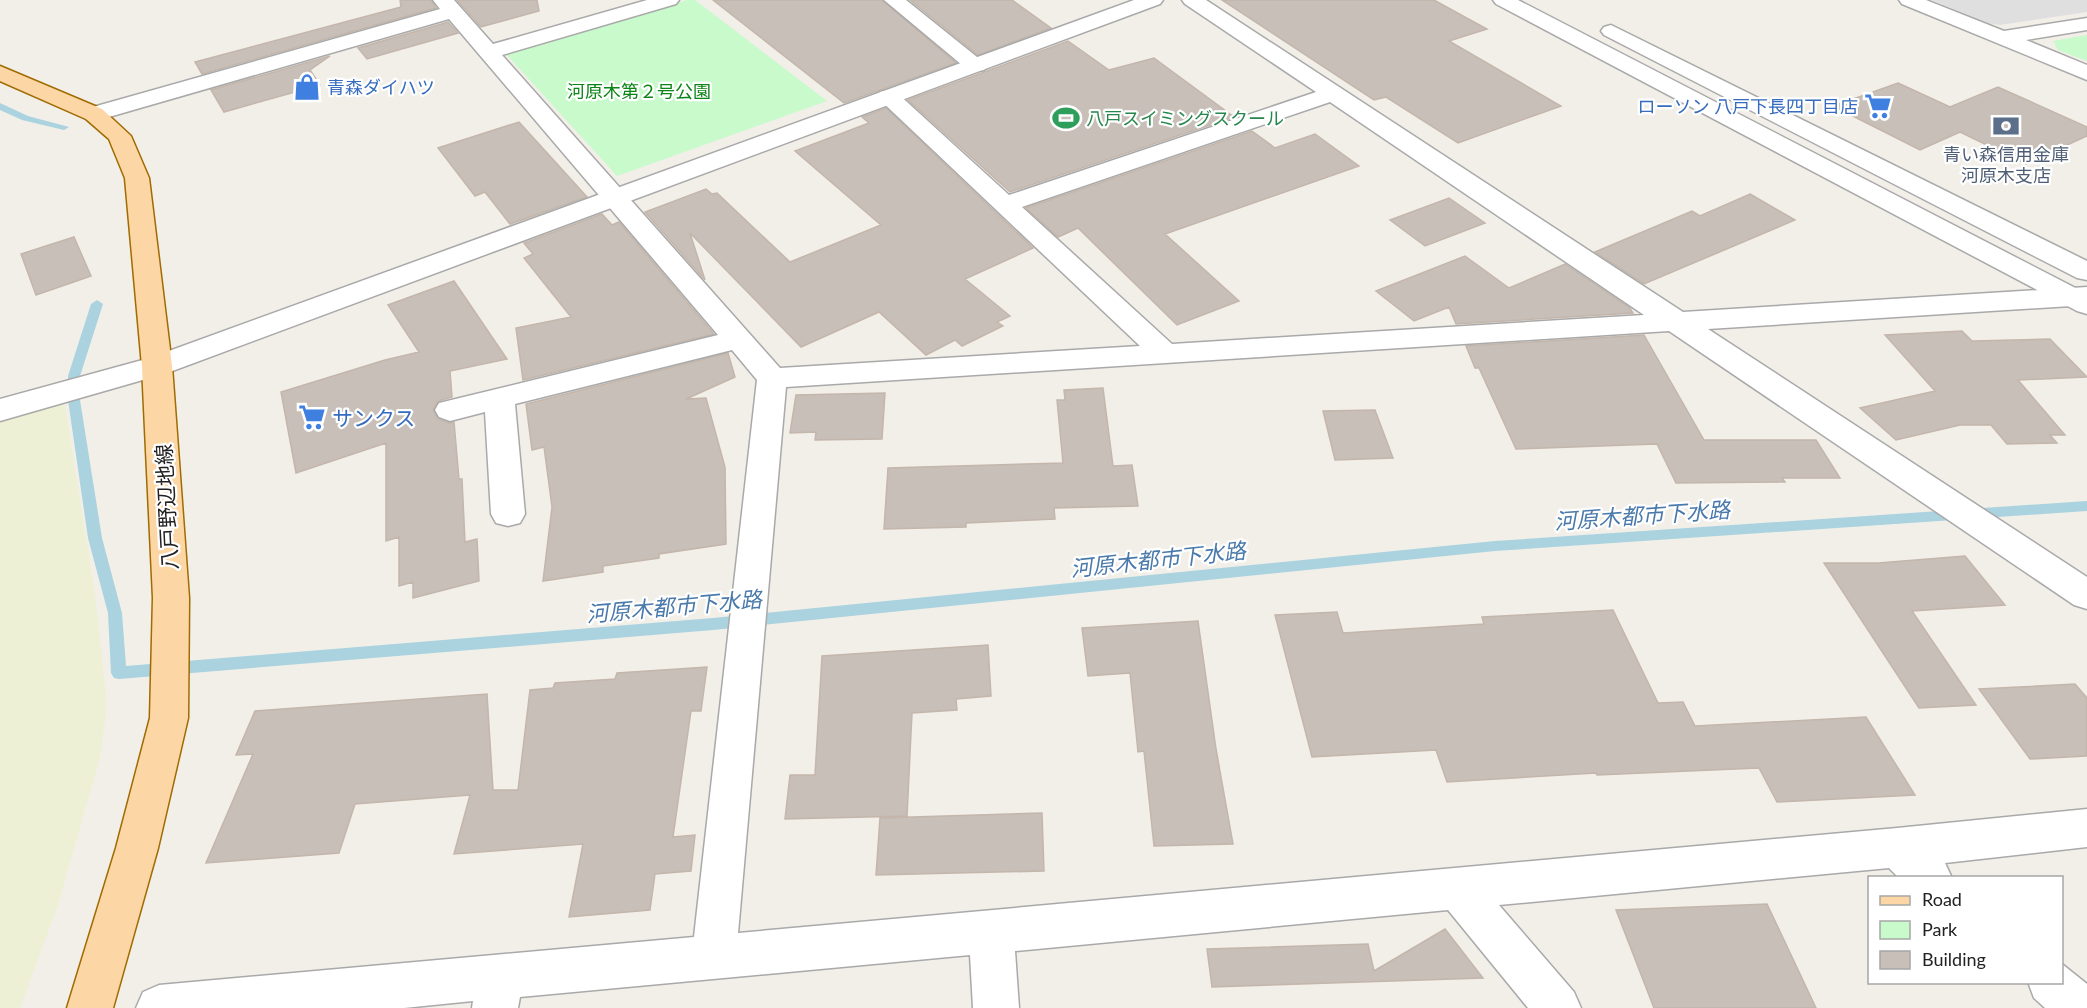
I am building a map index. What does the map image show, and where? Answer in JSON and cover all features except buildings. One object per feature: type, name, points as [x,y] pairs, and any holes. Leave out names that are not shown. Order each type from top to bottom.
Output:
[{"type":"main road","name":"八戸野辺地線","points":[[0,73],[94,114],[119,136],[137,178],[157,366],[171,597],[169,718],[137,848],[90,1008]]},
{"type":"street","points":[[488,52],[669,0]]},
{"type":"street","points":[[894,0],[976,65]]},
{"type":"street","points":[[0,410],[157,366],[1153,0]]},
{"type":"street","points":[[1192,0],[2087,595]]},
{"type":"street","points":[[1503,0],[2082,299]]},
{"type":"street","points":[[1909,0],[2087,73]]},
{"type":"street","points":[[94,114],[448,6],[617,197],[772,378],[714,956]]},
{"type":"street","points":[[1593,21],[2087,272]]},
{"type":"street","points":[[2001,38],[2087,24]]},
{"type":"street","points":[[1006,204],[1334,94]]},
{"type":"street","points":[[888,97],[1165,353]]},
{"type":"street","points":[[772,378],[2082,299]]},
{"type":"street","points":[[450,410],[739,339]]},
{"type":"street","points":[[499,398],[508,513]]},
{"type":"street","points":[[159,1008],[499,992],[714,956],[1897,848],[2087,828]]},
{"type":"street","points":[[1897,848],[1929,876]]},
{"type":"street","points":[[1456,887],[1558,1008]]},
{"type":"street","points":[[991,932],[996,1008]]},
{"type":"street","points":[[2052,984],[2079,1008]]},
{"type":"shaded area","points":[[1932,0],[2087,0],[2087,12],[2000,25],[1987,23]]},
{"type":"green space","name":"河原木第２号公園","points":[[687,0],[695,0],[827,101],[617,176],[506,54]]},
{"type":"green space","points":[[2087,35],[2087,61],[2058,50],[2053,41]]},
{"type":"green space","points":[[64,399],[95,594],[107,705],[100,758],[57,908],[20,1008],[0,1008],[0,417]]},
{"type":"waterway","points":[[0,106],[25,118],[64,127]]},
{"type":"waterway","name":"河原木都市下水路","points":[[97,304],[74,376],[74,400],[95,538],[115,613],[119,673],[713,624],[1495,546],[2087,506]]},
{"type":"place","name":"青森ダイハツ","points":[[307,87]]},
{"type":"place","name":"ローソン 八戸下長四丁目店","points":[[1878,106]]},
{"type":"place","name":"八戸スイミングスクール","points":[[1066,118]]},
{"type":"place","name":"青い森信用金庫 河原木支店","points":[[2006,126]]},
{"type":"place","name":"サンクス","points":[[312,417]]}]
